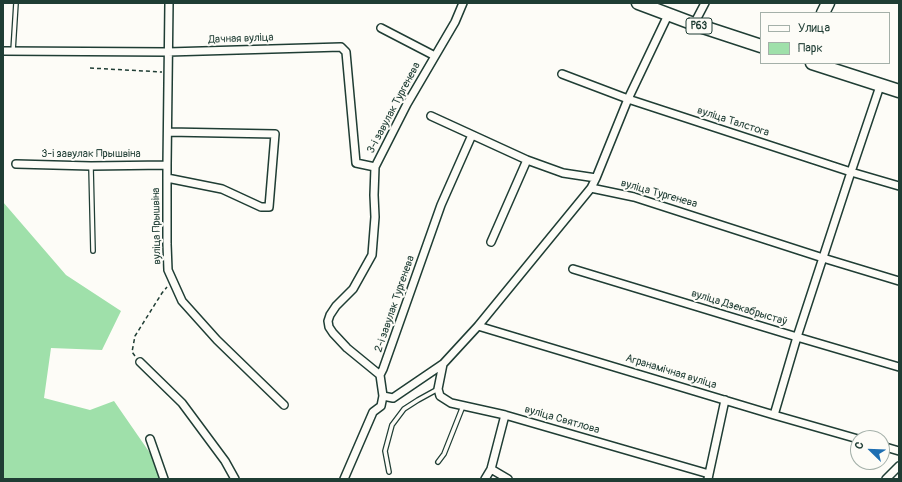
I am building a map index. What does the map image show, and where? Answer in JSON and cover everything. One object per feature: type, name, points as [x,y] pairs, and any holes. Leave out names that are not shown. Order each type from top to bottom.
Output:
[{"type":"main road","name":"Р63","points":[[638,3],[668,15],[760,46]]},
{"type":"main road","points":[[824,12],[828,3]]},
{"type":"main road","points":[[815,64],[899,91]]},
{"type":"street","name":"вуліца Прышвіна","points":[[169,3],[168,132],[166,165],[168,270],[182,300],[212,335],[284,405]]},
{"type":"street","name":"3-і завулак Тургенева","points":[[380,375],[347,348],[329,327],[328,321],[336,306],[353,289],[372,255],[375,217],[375,167],[407,104],[455,22],[463,3]]},
{"type":"street","points":[[694,24],[705,3]]},
{"type":"street","points":[[344,479],[372,412],[381,406],[383,396],[393,398],[442,364],[478,326],[592,188],[628,99],[668,15]]},
{"type":"street","name":"3-і завулак Тургенева","points":[[380,28],[435,56]]},
{"type":"street","name":"Дачная вуліца","points":[[3,51],[168,52],[341,47],[346,52],[356,163],[375,167]]},
{"type":"street","name":"вуліца Талстога","points":[[562,74],[628,99],[851,172],[899,186]]},
{"type":"street","points":[[774,415],[797,337],[880,86]]},
{"type":"street","points":[[431,116],[527,160],[563,172],[596,178]]},
{"type":"street","points":[[167,178],[222,189],[261,207],[269,207],[275,134],[168,132]]},
{"type":"street","name":"2-і завулак Тургенева","points":[[383,396],[380,375],[441,205],[472,135]]},
{"type":"street","points":[[491,242],[527,160]]},
{"type":"street","name":"3-і завулак Прышвіна","points":[[16,164],[91,166],[166,165]]},
{"type":"street","name":"вуліца Тургенева","points":[[592,188],[634,197],[899,281]]},
{"type":"street","name":"вуліца Дзекабрыстаў","points":[[573,269],[899,367]]},
{"type":"street","name":"Агранамічная вуліца","points":[[478,326],[850,437]]},
{"type":"street","points":[[140,362],[182,403],[225,460],[235,479]]},
{"type":"street","points":[[438,389],[442,364]]},
{"type":"street","name":"вуліца Святлова","points":[[438,389],[440,396],[451,403],[505,415],[709,476]]},
{"type":"street","points":[[709,476],[725,400]]},
{"type":"street","points":[[485,479],[491,469],[505,415]]},
{"type":"street","points":[[150,440],[164,479]]},
{"type":"street","points":[[886,479],[899,466]]},
{"type":"street","points":[[491,469],[508,479]]},
{"type":"lane","points":[[13,51],[16,3]]},
{"type":"lane","points":[[91,166],[94,251]]},
{"type":"lane","points":[[389,472],[385,451],[392,425],[404,409],[438,389]]},
{"type":"lane","points":[[438,462],[444,454],[463,405]]},
{"type":"path","points":[[90,68],[168,72]]},
{"type":"path","points":[[140,362],[132,352],[135,336],[162,293],[173,281]]},
{"type":"green space","points":[[3,202],[66,275],[121,311],[102,350],[51,348],[44,398],[90,410],[114,401],[161,469],[163,479],[3,479]]}]
